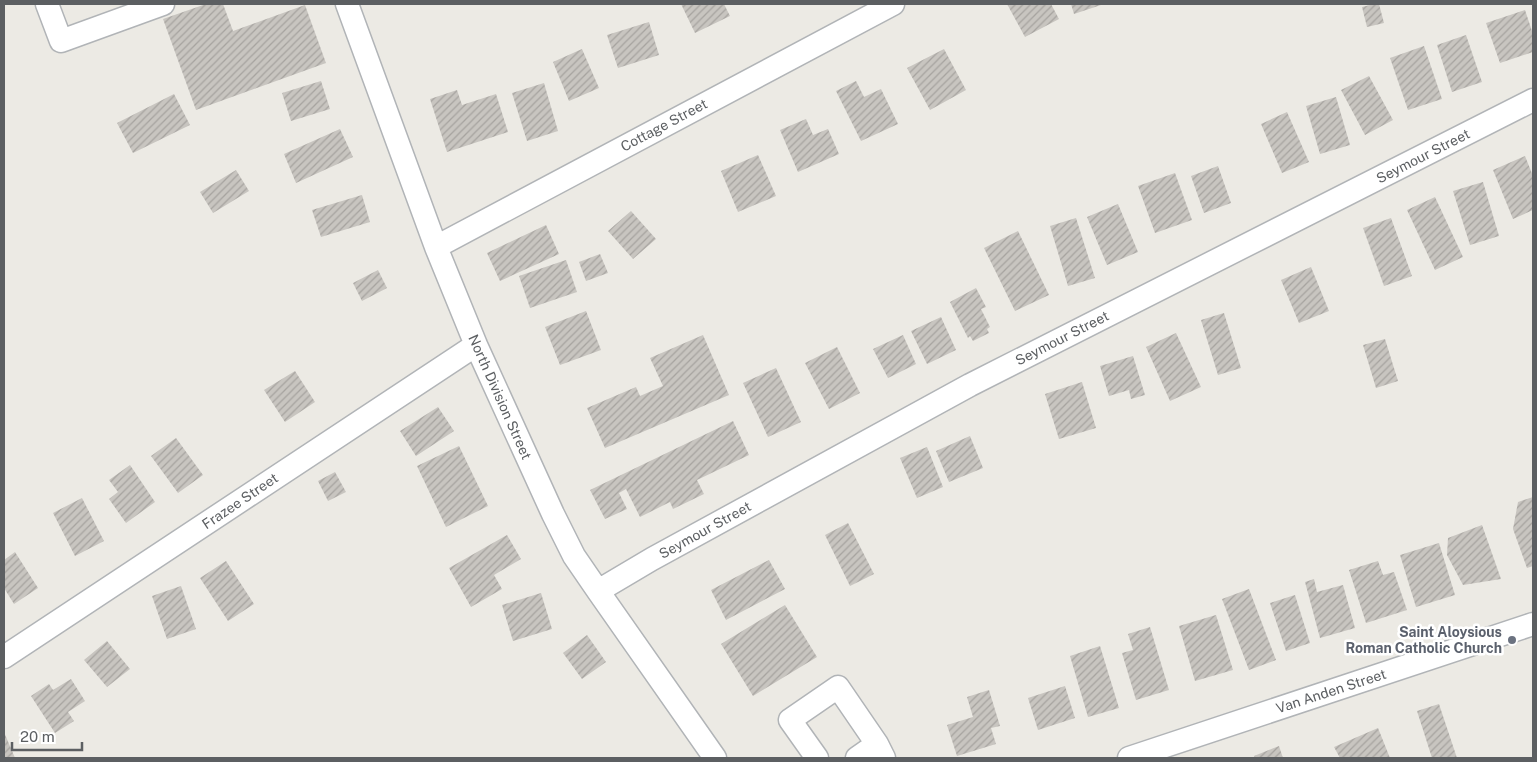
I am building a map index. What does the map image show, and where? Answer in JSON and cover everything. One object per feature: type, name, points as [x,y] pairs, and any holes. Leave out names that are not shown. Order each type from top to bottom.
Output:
[{"type":"street","points":[[47,4],[61,41],[163,4]]},
{"type":"street","name":"North Division Street","points":[[347,4],[436,247],[476,344],[553,514],[574,556],[715,758]]},
{"type":"street","name":"Cottage Street","points":[[436,247],[893,4]]},
{"type":"street","name":"Seymour Street","points":[[598,592],[652,559],[970,385],[1533,100]]},
{"type":"street","name":"Frazee Street","points":[[4,657],[476,344]]},
{"type":"street","name":"Van Anden Street","points":[[1129,758],[1533,624]]},
{"type":"street","points":[[817,758],[790,720],[838,687],[880,751],[856,758]]},
{"type":"building","points":[[206,4],[223,4],[233,31],[305,5],[326,63],[196,110],[163,19]]},
{"type":"building","points":[[681,4],[724,4],[730,16],[695,33]]},
{"type":"building","points":[[1007,4],[1051,4],[1059,19],[1025,37]]},
{"type":"building","points":[[1071,4],[1104,4],[1074,14]]},
{"type":"building","points":[[1379,4],[1384,23],[1367,27],[1362,7]]},
{"type":"building","points":[[1525,10],[1533,34],[1533,52],[1500,63],[1486,23]]},
{"type":"building","points":[[649,22],[659,55],[618,68],[607,35]]},
{"type":"building","points":[[1466,35],[1482,82],[1452,92],[1437,45]]},
{"type":"building","points":[[1424,46],[1442,99],[1408,110],[1390,58]]},
{"type":"building","points":[[582,49],[599,88],[569,101],[553,62]]},
{"type":"building","points":[[944,49],[966,90],[930,110],[907,68]]},
{"type":"building","points":[[1369,76],[1393,120],[1365,135],[1341,90]]},
{"type":"building","points":[[321,81],[330,109],[291,121],[282,93]]},
{"type":"building","points":[[856,81],[864,97],[881,89],[898,124],[861,141],[836,91]]},
{"type":"building","points":[[544,83],[558,131],[527,141],[512,93]]},
{"type":"building","points":[[457,90],[462,105],[496,94],[508,132],[447,152],[430,99]]},
{"type":"building","points":[[174,94],[190,125],[133,153],[117,123]]},
{"type":"building","points":[[1336,97],[1350,145],[1320,154],[1306,106]]},
{"type":"building","points":[[1287,112],[1309,162],[1282,173],[1261,124]]},
{"type":"building","points":[[806,119],[813,135],[828,129],[839,154],[798,172],[780,130]]},
{"type":"building","points":[[340,129],[353,157],[296,183],[284,154]]},
{"type":"building","points":[[758,155],[776,196],[738,212],[721,171]]},
{"type":"building","points":[[1525,156],[1533,176],[1533,210],[1513,219],[1493,170]]},
{"type":"building","points":[[1218,166],[1231,203],[1204,213],[1191,176]]},
{"type":"building","points":[[236,170],[249,191],[213,213],[200,192]]},
{"type":"building","points":[[1175,173],[1192,220],[1155,233],[1138,186]]},
{"type":"building","points":[[1483,182],[1499,236],[1470,245],[1453,191]]},
{"type":"building","points":[[362,195],[370,222],[321,237],[312,210]]},
{"type":"building","points":[[1435,197],[1463,257],[1435,270],[1407,210]]},
{"type":"building","points":[[1118,204],[1138,252],[1107,265],[1087,217]]},
{"type":"building","points":[[631,211],[656,239],[633,259],[608,231]]},
{"type":"building","points":[[1076,218],[1095,278],[1068,286],[1050,226]]},
{"type":"building","points":[[1391,218],[1412,276],[1384,286],[1363,228]]},
{"type":"building","points":[[546,225],[559,254],[500,281],[487,253]]},
{"type":"building","points":[[1018,231],[1049,295],[1015,311],[984,248]]},
{"type":"building","points":[[600,254],[608,273],[586,281],[579,262]]},
{"type":"building","points":[[566,260],[577,292],[530,308],[519,276]]},
{"type":"building","points":[[1311,267],[1329,311],[1299,323],[1281,280]]},
{"type":"building","points":[[378,270],[387,288],[362,301],[353,283]]},
{"type":"building","points":[[976,288],[986,307],[981,309],[990,327],[987,329],[989,333],[973,341],[970,336],[968,338],[950,302]]},
{"type":"building","points":[[586,311],[601,350],[560,365],[545,327]]},
{"type":"building","points":[[1224,313],[1241,368],[1218,375],[1201,320]]},
{"type":"building","points":[[941,317],[956,350],[927,364],[911,331]]},
{"type":"building","points":[[1176,333],[1201,387],[1170,401],[1146,347]]},
{"type":"building","points":[[703,335],[729,395],[605,448],[587,408],[636,387],[640,396],[663,386],[650,358]]},
{"type":"building","points":[[903,335],[916,364],[888,378],[873,349]]},
{"type":"building","points":[[1385,339],[1398,381],[1376,388],[1363,345]]},
{"type":"building","points":[[837,347],[860,393],[829,409],[805,363]]},
{"type":"building","points":[[1133,356],[1145,395],[1131,399],[1129,390],[1109,396],[1100,366]]},
{"type":"building","points":[[776,368],[801,422],[768,437],[743,383]]},
{"type":"building","points":[[295,371],[315,402],[285,422],[264,390]]},
{"type":"building","points":[[1082,382],[1096,428],[1059,439],[1045,394]]},
{"type":"building","points":[[438,407],[454,431],[416,456],[400,431]]},
{"type":"building","points":[[733,421],[749,455],[697,480],[704,494],[673,509],[670,502],[640,517],[626,489],[619,493],[627,509],[605,519],[590,490]]},
{"type":"building","points":[[970,436],[983,468],[949,482],[936,451]]},
{"type":"building","points":[[176,438],[203,475],[178,493],[151,456]]},
{"type":"building","points":[[459,446],[488,506],[446,527],[417,466]]},
{"type":"building","points":[[927,447],[943,487],[917,498],[900,458]]},
{"type":"building","points":[[130,465],[155,502],[126,523],[109,499],[118,492],[109,480]]},
{"type":"building","points":[[335,472],[346,492],[328,501],[318,481]]},
{"type":"building","points":[[1533,497],[1533,566],[1527,568],[1513,529],[1518,502]]},
{"type":"building","points":[[82,498],[104,541],[75,556],[53,513]]},
{"type":"building","points":[[848,523],[874,574],[850,586],[825,535]]},
{"type":"building","points":[[1482,525],[1501,579],[1463,585],[1447,555],[1448,538]]},
{"type":"building","points":[[507,535],[521,559],[494,575],[502,589],[471,607],[449,568]]},
{"type":"building","points":[[1439,543],[1455,595],[1416,607],[1400,555]]},
{"type":"building","points":[[15,552],[38,588],[14,604],[4,588],[4,560]]},
{"type":"building","points":[[769,560],[785,589],[726,620],[711,590]]},
{"type":"building","points":[[226,561],[254,604],[228,621],[200,578]]},
{"type":"building","points":[[1378,561],[1383,575],[1394,572],[1407,610],[1366,623],[1349,570]]},
{"type":"building","points":[[1314,579],[1317,592],[1343,585],[1355,628],[1320,638],[1305,582]]},
{"type":"building","points":[[181,586],[196,629],[167,639],[152,596]]},
{"type":"building","points":[[1249,589],[1276,660],[1249,670],[1222,599]]},
{"type":"building","points":[[541,593],[552,629],[513,641],[502,605]]},
{"type":"building","points":[[1295,595],[1310,643],[1286,651],[1270,603]]},
{"type":"building","points":[[785,605],[817,657],[753,696],[721,644]]},
{"type":"building","points":[[1216,615],[1233,670],[1195,681],[1179,626]]},
{"type":"building","points":[[1150,627],[1169,690],[1136,700],[1122,653],[1133,650],[1128,634]]},
{"type":"building","points":[[587,635],[606,662],[582,679],[563,653]]},
{"type":"building","points":[[107,641],[130,669],[107,687],[84,660]]},
{"type":"building","points":[[1100,646],[1119,708],[1088,717],[1070,656]]},
{"type":"building","points":[[71,679],[85,701],[68,712],[74,721],[55,733],[31,696],[49,684],[53,690]]},
{"type":"building","points":[[1065,686],[1075,718],[1038,730],[1028,698]]},
{"type":"building","points":[[989,690],[1000,726],[991,728],[996,744],[957,756],[947,725],[973,717],[967,697]]},
{"type":"building","points":[[1439,704],[1457,758],[1432,758],[1417,711]]},
{"type":"building","points":[[1378,728],[1390,758],[1340,758],[1334,747]]},
{"type":"building","points":[[4,732],[15,758],[4,758]]},
{"type":"building","points":[[1279,746],[1283,758],[1255,758],[1254,756]]},
{"type":"place","name":"Saint Aloysious Roman Catholic Church","points":[[1512,640]]}]
